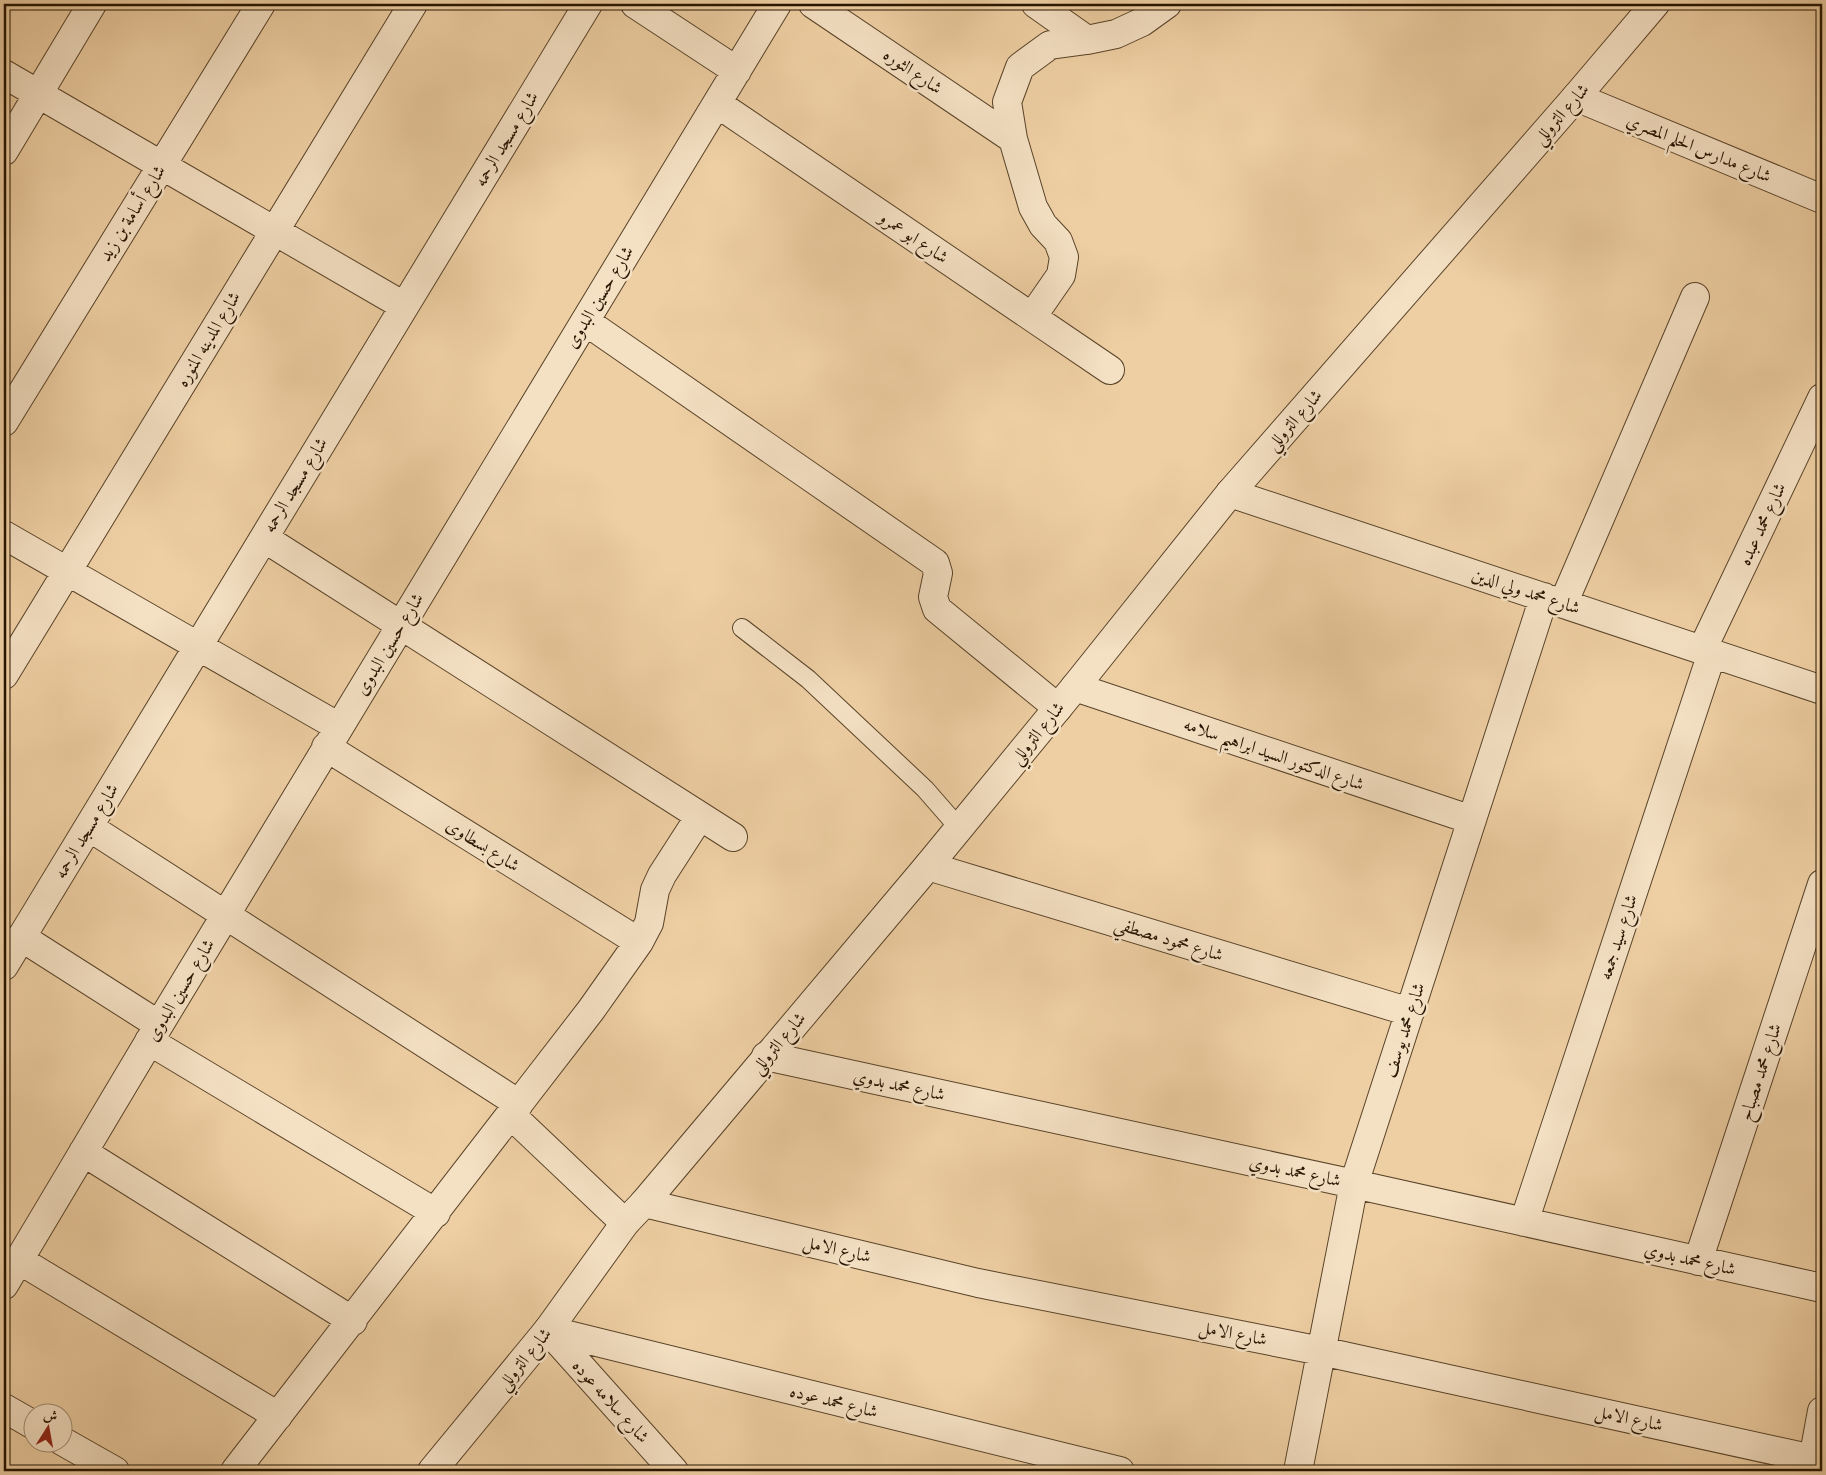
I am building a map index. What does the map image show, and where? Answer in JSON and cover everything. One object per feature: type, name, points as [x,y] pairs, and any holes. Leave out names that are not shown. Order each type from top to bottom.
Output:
[{"type":"street","points":[[4,151],[92,4]]},
{"type":"street","name":"شارع أسامة بن زيد","points":[[4,422],[261,4]]},
{"type":"street","name":"شارع المدينه المنوره","points":[[4,675],[413,4]]},
{"type":"street","name":"شارع مسجد الرحمه","points":[[4,966],[588,4]]},
{"type":"street","points":[[635,4],[737,71]]},
{"type":"street","name":"شارع حسين البدوى","points":[[4,1285],[154,1033],[777,4]]},
{"type":"street","name":"شارع الثوره","points":[[813,4],[1014,139]]},
{"type":"street","points":[[1036,4],[1087,40]]},
{"type":"street","points":[[1032,317],[1061,275],[1064,257],[1058,241],[1043,225],[1032,207],[1014,139],[1007,102],[1020,67],[1050,44],[1087,40],[1116,34],[1142,22],[1167,4]]},
{"type":"street","name":"شارع التروللي","points":[[432,1471],[548,1330],[625,1223],[644,1203],[928,866],[1230,494],[1576,98],[1655,4]]},
{"type":"street","points":[[4,74],[404,306]]},
{"type":"street","name":"شارع مدارس الحلم المصري","points":[[1576,98],[1822,199]]},
{"type":"street","name":"شارع ابو عمرو","points":[[718,104],[1110,370]]},
{"type":"street","name":"شارع محمد يوسف","points":[[1298,1471],[1354,1184],[1472,820],[1554,601],[1694,297]]},
{"type":"street","points":[[585,321],[935,562],[938,573],[933,597],[937,610],[1058,708]]},
{"type":"street","name":"شارع محمد عبده","points":[[1707,651],[1822,398]]},
{"type":"street","name":"شارع محمد ولي الدين","points":[[1230,494],[1822,690]]},
{"type":"street","name":"شارع بسطاوى","points":[[4,536],[198,646],[639,942]]},
{"type":"street","points":[[264,538],[733,837]]},
{"type":"street","name":"شارع سيد جمعه","points":[[1524,1222],[1707,651]]},
{"type":"street","name":"شارع الدكتور السيد ابراهيم سلامه","points":[[1075,687],[1472,820]]},
{"type":"street","points":[[241,1469],[278,1416],[591,1010],[639,942],[649,923],[655,890],[662,875],[700,816]]},
{"type":"street","points":[[89,827],[226,915],[515,1109],[625,1223]]},
{"type":"street","name":"شارع محمود مصطفي","points":[[928,866],[1410,1012]]},
{"type":"street","name":"شارع محمد مصباح","points":[[1698,1260],[1822,884]]},
{"type":"street","points":[[22,937],[154,1033],[436,1213]]},
{"type":"street","name":"شارع محمد بدوي","points":[[766,1056],[1822,1288]]},
{"type":"street","points":[[83,1152],[353,1321]]},
{"type":"street","name":"شارع الامل","points":[[644,1203],[978,1283],[1322,1351],[1815,1464]]},
{"type":"street","points":[[19,1260],[278,1416]]},
{"type":"street","name":"شارع سلامه عوده","points":[[548,1330],[674,1471]]},
{"type":"street","name":"شارع محمد عوده","points":[[548,1330],[1120,1471]]},
{"type":"street","points":[[4,1408],[22,1418]]},
{"type":"street","points":[[1815,1464],[1822,1410]]},
{"type":"street","points":[[72,1447],[115,1471]]},
{"type":"lane","points":[[742,628],[808,679],[925,789],[959,828]]}]
